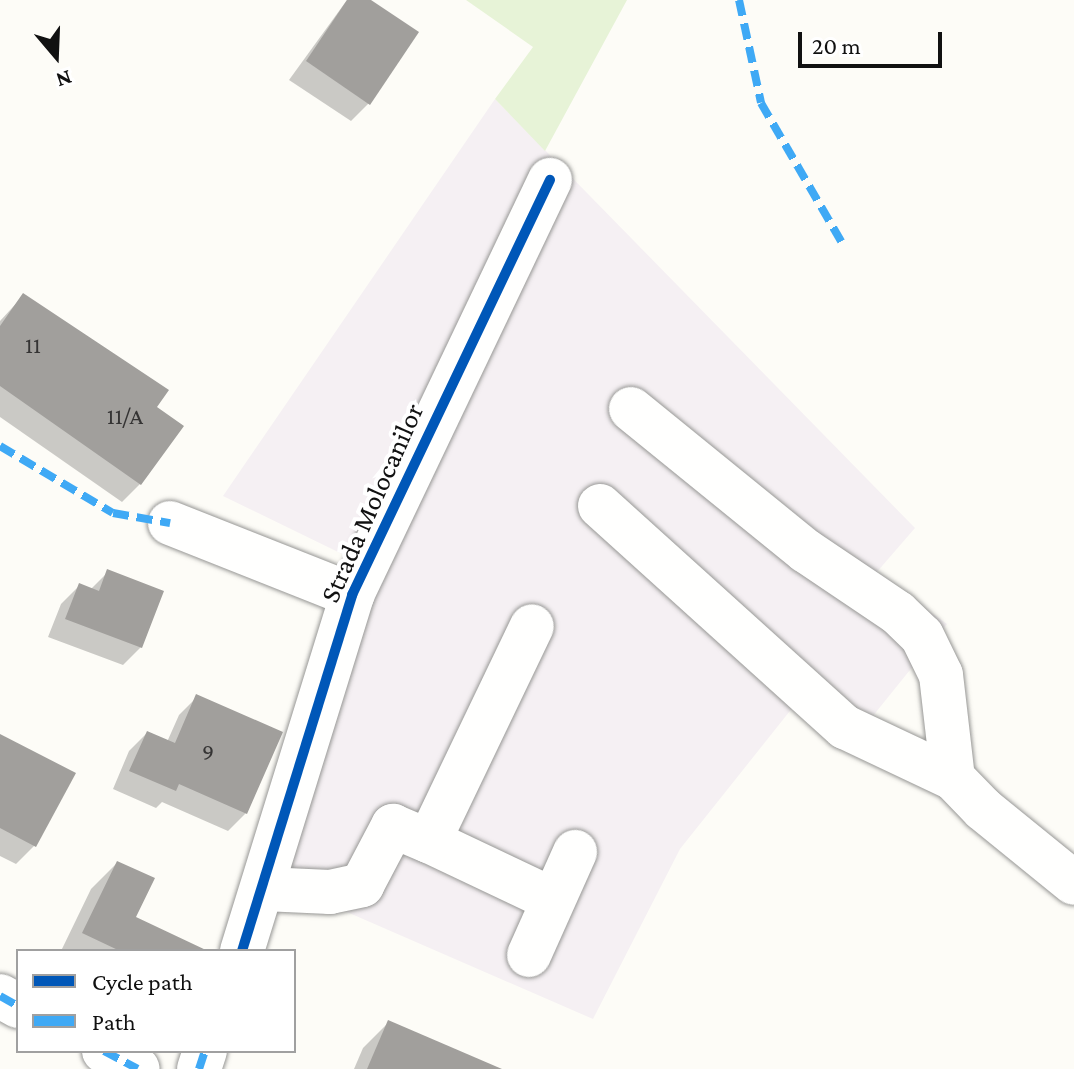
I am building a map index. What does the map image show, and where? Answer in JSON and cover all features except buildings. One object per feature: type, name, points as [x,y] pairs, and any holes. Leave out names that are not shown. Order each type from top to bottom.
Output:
[{"type":"street","name":"Strada Molocanilor","points":[[243,949],[264,889],[352,595],[550,180]]},
{"type":"street","points":[[631,409],[806,551],[898,613],[922,636],[941,675],[953,778]]},
{"type":"street","points":[[600,506],[845,727],[953,778],[983,809],[1074,883]]},
{"type":"street","name":"Strada Molocanilor","points":[[170,523],[352,595]]},
{"type":"street","points":[[429,841],[532,626]]},
{"type":"street","points":[[264,889],[330,892],[362,885],[393,826],[553,900]]},
{"type":"street","points":[[529,955],[575,852]]},
{"type":"street","points":[[108,1053],[138,1069]]},
{"type":"shaded area","points":[[495,99],[915,528],[876,573],[947,624],[864,727],[813,682],[680,849],[593,1019],[324,902],[288,913],[285,863],[375,570],[223,496]]},
{"type":"green space","points":[[466,0],[627,0],[545,151],[495,99],[533,47]]},
{"type":"marked path","points":[[739,0],[761,103],[841,241]]},
{"type":"marked path","points":[[0,446],[113,513],[170,523]]},
{"type":"marked path","points":[[0,996],[16,1005]]},
{"type":"marked path","points":[[108,1053],[138,1069]]},
{"type":"marked path","points":[[199,1069],[204,1053]]},
{"type":"cycle path","points":[[243,949],[352,595],[550,180]]}]
